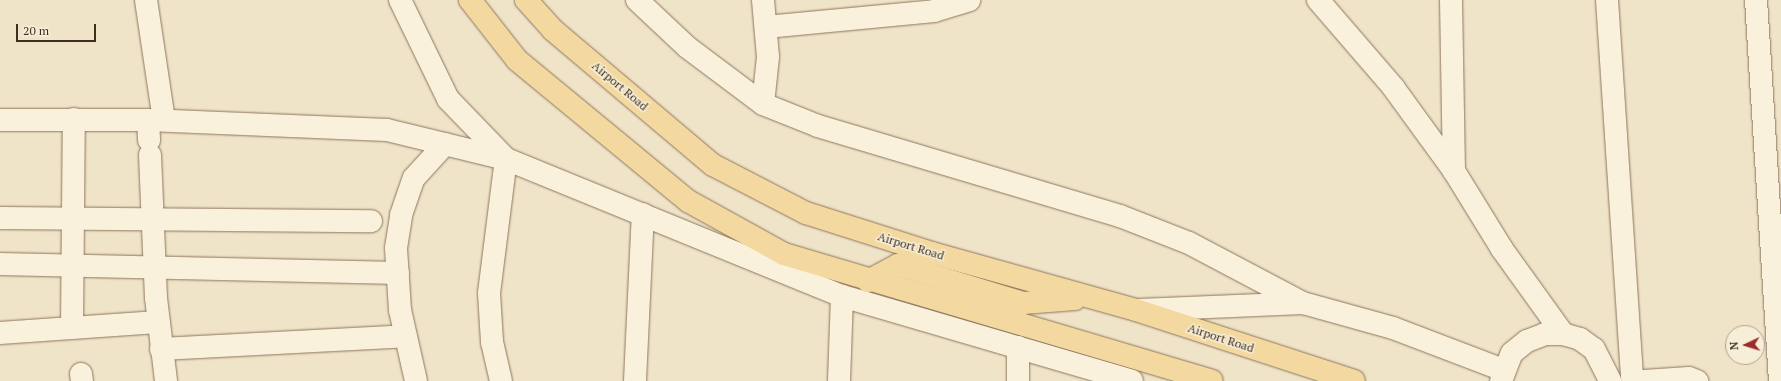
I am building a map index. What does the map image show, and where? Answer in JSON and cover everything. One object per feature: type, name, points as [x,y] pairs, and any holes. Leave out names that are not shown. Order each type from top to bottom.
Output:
[{"type":"main road","points":[[470,0],[517,60],[688,201],[784,254],[868,281],[1212,381]]},
{"type":"main road","name":"Airport Road","points":[[526,0],[553,30],[713,165],[806,213],[1090,298],[1136,310],[1354,381]]},
{"type":"main road","points":[[868,281],[898,264],[1023,303],[1090,298]]},
{"type":"street","points":[[146,0],[153,133],[152,219],[158,322],[166,381]]},
{"type":"street","points":[[400,0],[448,98],[506,158]]},
{"type":"street","points":[[637,0],[688,47],[763,104],[818,126],[1120,216],[1189,243],[1303,303],[1393,328],[1502,376],[1512,353],[1527,341],[1545,334],[1563,334],[1580,339],[1594,349],[1610,381]]},
{"type":"street","points":[[763,0],[766,27],[763,104]]},
{"type":"street","points":[[766,27],[969,0]]},
{"type":"street","points":[[1318,0],[1393,87],[1454,171],[1502,249],[1563,334]]},
{"type":"street","points":[[1451,0],[1454,171]]},
{"type":"street","points":[[1608,0],[1632,381]]},
{"type":"street","points":[[1756,0],[1780,381]]},
{"type":"street","points":[[72,328],[74,119]]},
{"type":"street","points":[[0,120],[74,119],[153,133],[387,130],[506,158],[842,296],[1132,381]]},
{"type":"street","points":[[416,381],[406,336],[396,248],[401,215],[411,185],[445,144]]},
{"type":"street","points":[[501,381],[492,342],[490,293],[506,158]]},
{"type":"street","points":[[635,381],[643,214]]},
{"type":"street","points":[[0,218],[371,221]]},
{"type":"street","points":[[0,264],[155,269],[398,273]]},
{"type":"street","points":[[839,381],[842,296]]},
{"type":"street","points":[[1136,310],[1303,303]]},
{"type":"street","points":[[0,333],[158,322]]},
{"type":"street","points":[[161,349],[406,336]]},
{"type":"street","points":[[1018,347],[1018,381]]},
{"type":"street","points":[[1644,381],[1689,378],[1697,381]]}]
